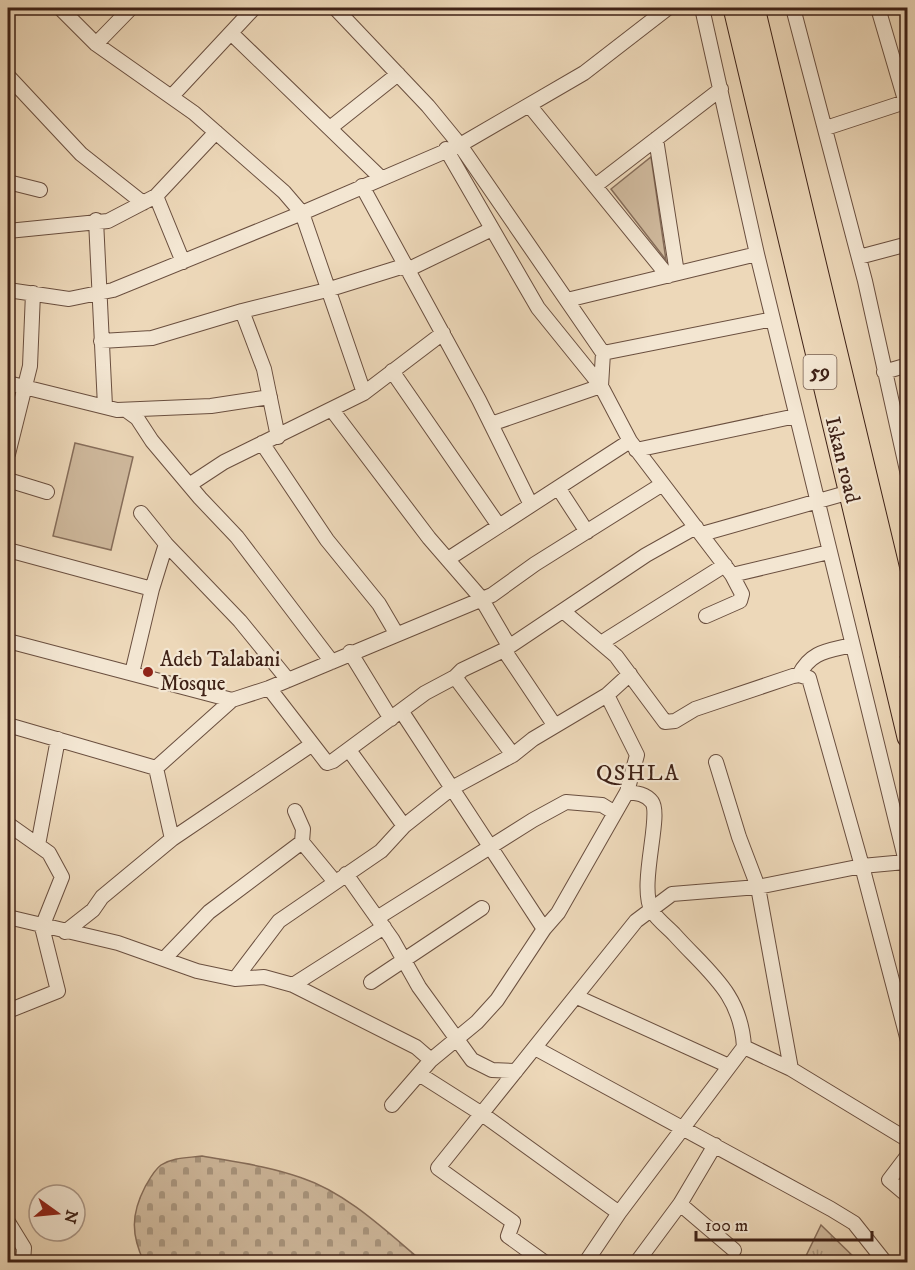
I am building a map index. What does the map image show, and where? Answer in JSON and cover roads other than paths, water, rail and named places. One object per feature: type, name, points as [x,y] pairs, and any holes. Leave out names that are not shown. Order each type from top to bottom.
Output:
[{"type":"main road","name":"Iskan road","points":[[734,8],[908,737]]},
{"type":"main road","name":"Iskan road","points":[[754,8],[908,650]]},
{"type":"street","points":[[60,8],[96,44],[216,132],[284,192],[302,213],[364,393]]},
{"type":"street","points":[[96,44],[131,8]]},
{"type":"street","points":[[171,97],[254,8]]},
{"type":"street","points":[[335,8],[398,74],[460,145],[603,353],[601,386]]},
{"type":"street","points":[[8,290],[69,299],[113,290],[302,213],[446,149],[460,145],[584,73],[668,8]]},
{"type":"street","points":[[544,1263],[508,1236],[513,1222],[438,1168],[636,921],[672,894],[758,887],[862,866],[906,866],[772,319],[702,8]]},
{"type":"street","points":[[793,8],[859,257],[885,372],[901,418],[908,475]]},
{"type":"street","points":[[826,128],[907,104],[878,8]]},
{"type":"street","points":[[231,33],[381,178]]},
{"type":"street","points":[[330,128],[398,74]]},
{"type":"street","points":[[8,76],[81,154],[143,202]]},
{"type":"street","points":[[595,186],[721,89]]},
{"type":"street","points":[[529,105],[595,186],[673,274]]},
{"type":"street","points":[[8,231],[96,220],[108,221],[156,196],[216,132]]},
{"type":"street","points":[[656,139],[673,274]]},
{"type":"street","points":[[446,149],[538,308],[601,386],[633,446],[661,485],[699,530],[742,594],[740,601],[706,616]]},
{"type":"street","points":[[8,182],[40,190]]},
{"type":"street","points":[[362,186],[405,268],[443,333],[531,505]]},
{"type":"street","points":[[156,196],[183,262]]},
{"type":"street","points":[[96,220],[105,406]]},
{"type":"street","points":[[101,341],[152,338],[242,311],[405,268],[492,229]]},
{"type":"street","points":[[859,257],[908,244]]},
{"type":"street","points":[[567,300],[757,254]]},
{"type":"street","points":[[8,454],[30,366],[33,293]]},
{"type":"street","points":[[242,311],[264,369],[278,437]]},
{"type":"street","points":[[603,353],[772,319]]},
{"type":"street","points":[[189,485],[224,462],[364,393],[443,333]]},
{"type":"street","points":[[885,372],[908,365]]},
{"type":"street","points":[[392,371],[500,526]]},
{"type":"street","points":[[8,383],[126,410],[211,406],[270,397]]},
{"type":"street","points":[[491,424],[601,386]]},
{"type":"street","points":[[126,410],[137,418],[152,441],[237,537],[332,662]]},
{"type":"street","points":[[332,410],[429,538],[481,598],[507,648],[555,726]]},
{"type":"street","points":[[448,559],[531,505],[633,446],[796,416]]},
{"type":"street","points":[[262,443],[327,540],[379,604],[396,633]]},
{"type":"street","points":[[8,480],[47,492]]},
{"type":"street","points":[[156,768],[232,700],[269,688],[332,662],[350,652],[492,595],[661,485]]},
{"type":"street","points":[[559,489],[587,532]]},
{"type":"street","points":[[269,688],[327,763],[349,750],[425,693],[455,677],[462,670],[507,648],[646,555],[699,530],[850,492]]},
{"type":"street","points":[[141,513],[166,544],[240,621],[288,680]]},
{"type":"street","points":[[132,673],[152,589],[166,544]]},
{"type":"street","points":[[8,550],[152,589]]},
{"type":"street","points":[[601,643],[728,570],[829,552]]},
{"type":"street","points":[[563,611],[616,656],[665,722],[675,721],[695,709],[799,675],[809,678],[908,1041]]},
{"type":"street","points":[[8,641],[232,700]]},
{"type":"street","points":[[799,675],[805,662],[815,655],[852,645]]},
{"type":"street","points":[[350,652],[452,788],[544,929]]},
{"type":"street","points":[[235,979],[279,921],[381,850],[404,826],[452,788],[513,755],[555,726],[607,695],[630,674]]},
{"type":"street","points":[[455,677],[513,755]]},
{"type":"street","points":[[392,1104],[431,1060],[457,1039],[497,1000],[544,929],[558,913],[627,792],[637,755],[607,695]]},
{"type":"street","points":[[8,725],[156,768]]},
{"type":"street","points":[[38,845],[58,739]]},
{"type":"street","points":[[65,932],[93,910],[102,897],[172,838],[311,745]]},
{"type":"street","points":[[349,750],[404,826]]},
{"type":"street","points":[[716,762],[758,887],[791,1069]]},
{"type":"street","points":[[156,768],[172,838]]},
{"type":"street","points":[[586,1263],[619,1213],[744,1047],[743,1024],[734,999],[651,910],[648,889],[650,839],[656,817],[652,803],[642,794],[627,792]]},
{"type":"street","points":[[293,985],[491,847],[566,802],[602,805],[615,813]]},
{"type":"street","points":[[164,959],[209,912],[302,842],[303,829],[294,811]]},
{"type":"street","points":[[8,824],[49,853],[62,877],[42,927],[58,991],[8,1011]]},
{"type":"street","points":[[302,842],[340,878],[381,923],[419,987],[472,1060],[482,1067],[516,1071]]},
{"type":"street","points":[[371,982],[482,909]]},
{"type":"street","points":[[8,917],[14,916],[42,927],[118,943],[197,971],[235,979],[264,977],[293,985],[416,1047],[431,1060]]},
{"type":"street","points":[[577,997],[729,1066]]},
{"type":"street","points":[[744,1047],[791,1069],[908,1140]]},
{"type":"street","points":[[535,1048],[854,1223],[885,1263]]},
{"type":"street","points":[[418,1074],[482,1114],[619,1213]]},
{"type":"street","points":[[637,1263],[680,1204],[715,1145]]},
{"type":"street","points":[[908,1155],[890,1180],[908,1196]]},
{"type":"street","points":[[680,1204],[734,1250]]},
{"type":"street","points":[[8,1222],[24,1248],[23,1263]]},
{"type":"place","name":"Adeb Talabani Mosque","points":[[148,672]]},
{"type":"district","name":"QSHLA","points":[[638,773]]}]
